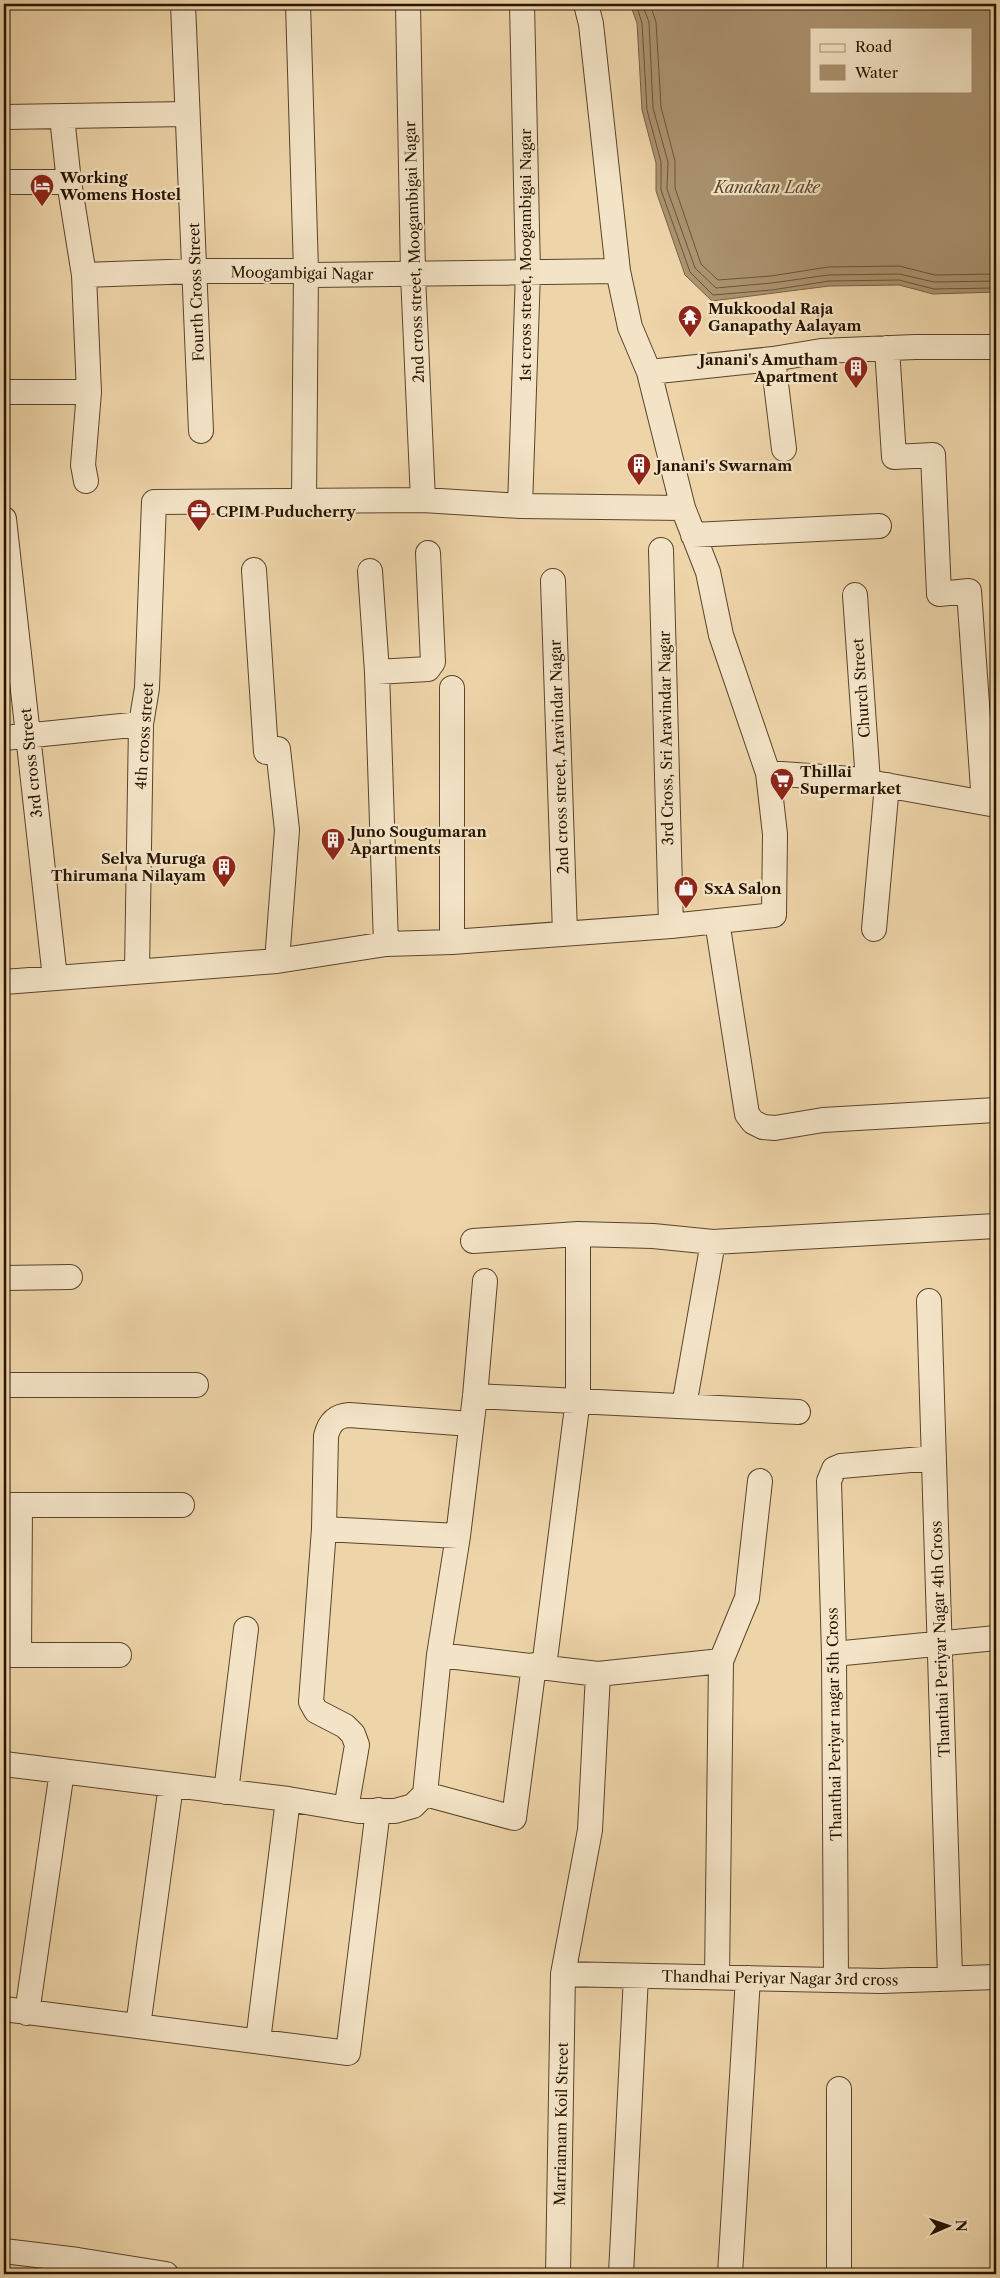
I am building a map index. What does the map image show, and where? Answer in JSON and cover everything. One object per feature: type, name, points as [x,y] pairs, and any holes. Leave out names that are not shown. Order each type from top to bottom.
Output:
[{"type":"street","name":"Fourth Cross Street","points":[[184,4],[201,431]]},
{"type":"street","points":[[298,4],[306,271],[304,500],[423,500],[520,506],[683,508]]},
{"type":"street","name":"2nd cross street, Moogambigai Nagar","points":[[408,4],[413,274],[423,500]]},
{"type":"street","name":"1st cross street, Moogambigai Nagar","points":[[520,506],[528,272],[522,4]]},
{"type":"street","points":[[4,982],[137,970],[277,961],[386,944],[452,942],[670,926],[774,915],[775,834],[768,773],[721,635],[708,572],[683,508],[649,372],[630,327],[618,271],[592,24],[586,4]]},
{"type":"street","points":[[4,117],[187,114]]},
{"type":"street","points":[[62,117],[69,182],[84,274],[90,392],[84,465],[86,481]]},
{"type":"street","points":[[4,182],[69,182]]},
{"type":"street","name":"Moogambigai Nagar","points":[[84,274],[196,271],[306,271],[314,275],[618,271]]},
{"type":"street","points":[[649,372],[773,359],[821,351],[996,347]]},
{"type":"street","points":[[768,773],[877,784],[990,804],[969,591],[939,594],[933,455],[894,456],[887,348]]},
{"type":"street","points":[[773,359],[784,449]]},
{"type":"street","points":[[4,392],[90,392]]},
{"type":"street","name":"4th cross street","points":[[137,970],[141,724],[147,688],[154,502],[304,500]]},
{"type":"street","name":"3rd cross Street","points":[[4,519],[55,978]]},
{"type":"street","points":[[692,535],[879,526]]},
{"type":"street","name":"3rd Cross, Sri Aravindar Nagar","points":[[661,550],[670,926]]},
{"type":"street","points":[[377,672],[428,669],[433,662],[428,553]]},
{"type":"street","points":[[254,570],[266,752],[278,750],[287,830],[277,961]]},
{"type":"street","points":[[370,571],[377,672],[386,944]]},
{"type":"street","name":"2nd cross street, Aravindar Nagar","points":[[553,581],[565,933]]},
{"type":"street","name":"Church Street","points":[[855,595],[877,784],[874,928]]},
{"type":"street","points":[[452,688],[452,942]]},
{"type":"street","points":[[4,738],[141,724]]},
{"type":"street","points":[[717,920],[747,1114],[753,1122],[763,1128],[775,1128],[823,1120],[996,1110]]},
{"type":"street","points":[[473,1242],[578,1234],[654,1236],[713,1242],[996,1226]]},
{"type":"street","points":[[425,1794],[514,1818],[539,1666],[578,1400],[578,1234]]},
{"type":"street","points":[[684,1406],[713,1242]]},
{"type":"street","points":[[4,1278],[70,1277]]},
{"type":"street","points":[[4,1764],[288,1799],[358,1811],[395,1811],[412,1806],[425,1794],[439,1655],[458,1536],[475,1396],[485,1281]]},
{"type":"street","name":"Thanthai Periyar Nagar 4th Cross","points":[[928,1301],[950,1977]]},
{"type":"street","points":[[4,1385],[196,1385]]},
{"type":"street","points":[[475,1396],[798,1412]]},
{"type":"street","points":[[346,1809],[357,1746],[353,1734],[345,1726],[316,1711],[311,1702],[324,1529],[326,1436],[329,1426],[341,1416],[349,1415],[471,1424]]},
{"type":"street","name":"Thanthai Periyar nagar 5th Cross","points":[[836,1980],[834,1654],[829,1481],[834,1470],[841,1466],[934,1458]]},
{"type":"street","points":[[717,1977],[721,1661],[747,1598],[760,1481]]},
{"type":"street","points":[[119,1655],[11,1655],[12,1505],[182,1505]]},
{"type":"street","points":[[324,1529],[458,1536]]},
{"type":"street","points":[[226,1792],[246,1629]]},
{"type":"street","points":[[834,1654],[996,1638]]},
{"type":"street","points":[[439,1655],[598,1674],[721,1661]]},
{"type":"street","name":"Marriamam Koil Street","points":[[558,2274],[563,1974],[590,1830],[598,1674]]},
{"type":"street","points":[[27,2013],[62,1771]]},
{"type":"street","points":[[138,2026],[171,1784]]},
{"type":"street","points":[[258,2041],[288,1799]]},
{"type":"street","points":[[4,2009],[348,2053],[378,1810]]},
{"type":"street","name":"Thandhai Periyar Nagar 3rd cross","points":[[563,1974],[881,1981],[950,1977],[996,1977]]},
{"type":"street","points":[[621,2274],[636,1976]]},
{"type":"street","points":[[730,2274],[748,1978]]},
{"type":"street","points":[[839,2089],[839,2274]]},
{"type":"street","points":[[15,2260],[78,2260],[134,2272],[166,2274]]},
{"type":"water","name":"Kanakan Lake","points":[[630,4],[996,4],[996,292],[933,294],[899,285],[829,286],[712,301],[685,275],[656,191],[656,163],[642,110],[637,23]]},
{"type":"place","name":"Working Womens Hostel","points":[[42,207]]},
{"type":"place","name":"Mukkoodal Raja Ganapathy Aalayam","points":[[690,338]]},
{"type":"place","name":"Janani's Amutham Apartment","points":[[856,389]]},
{"type":"place","name":"Janani's Swarnam","points":[[639,486]]},
{"type":"place","name":"CPIM Puducherry","points":[[199,532]]},
{"type":"place","name":"Thillai Supermarket","points":[[782,801]]},
{"type":"place","name":"Juno Sougumaran Apartments","points":[[333,861]]},
{"type":"place","name":"Selva Muruga Thirumana Nilayam","points":[[224,888]]},
{"type":"place","name":"SxA Salon","points":[[686,909]]}]
